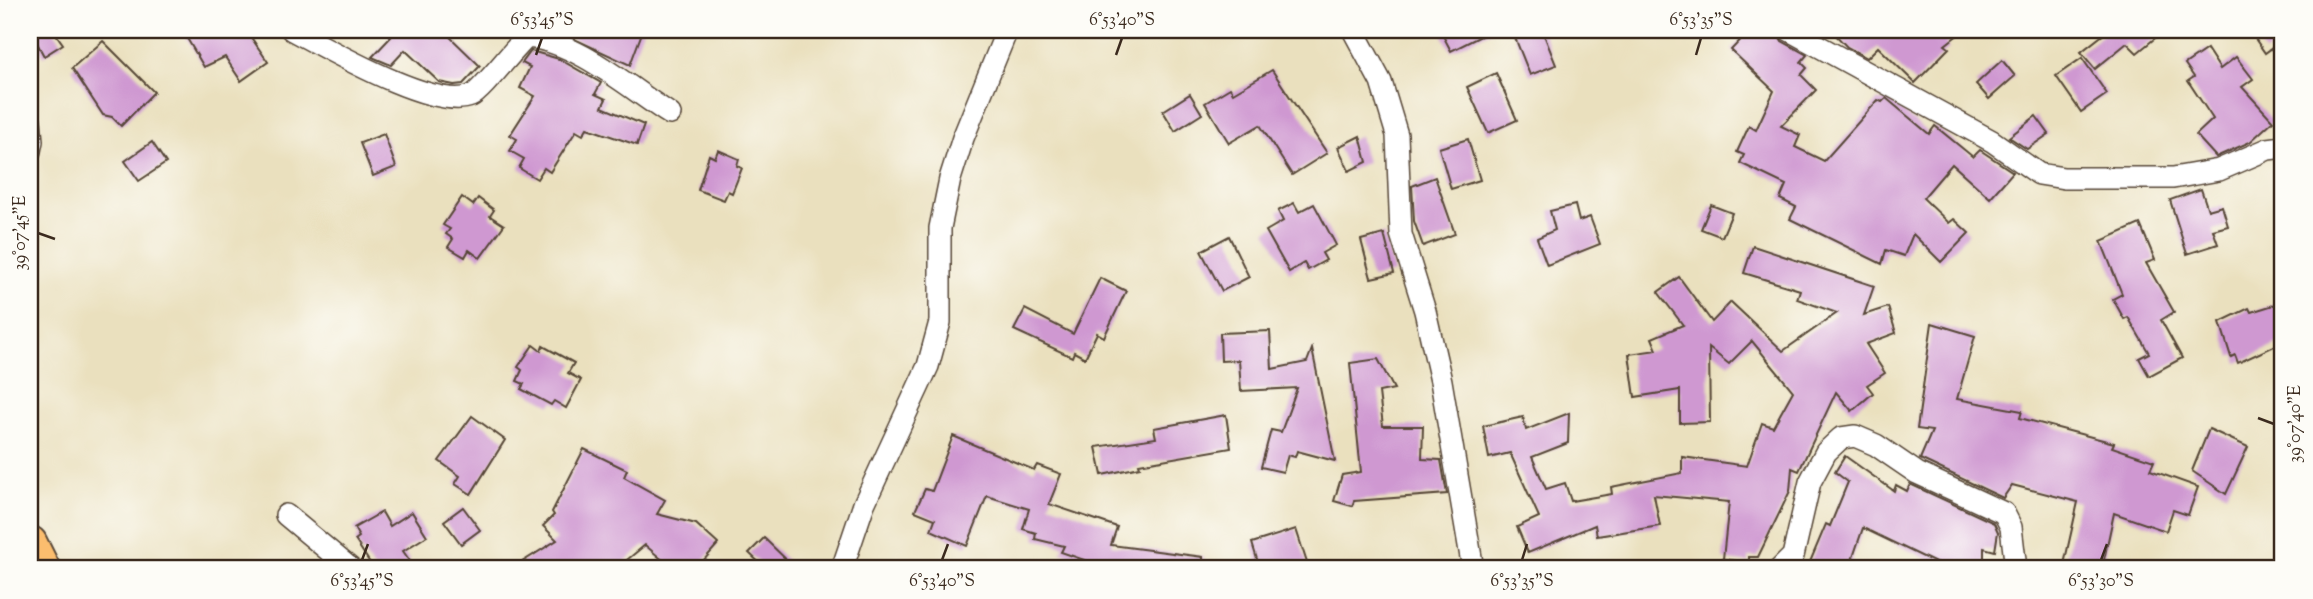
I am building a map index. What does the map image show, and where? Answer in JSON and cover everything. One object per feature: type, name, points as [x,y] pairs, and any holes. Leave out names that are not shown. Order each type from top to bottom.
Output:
[{"type":"main road","points":[[30,543],[43,569]]},
{"type":"street","points":[[292,30],[387,78],[436,96],[457,99],[474,95],[527,37],[542,38],[573,50],[670,114]]},
{"type":"street","points":[[842,569],[864,504],[928,366],[940,322],[940,228],[950,179],[962,138],[1007,30]]},
{"type":"street","points":[[1353,30],[1381,82],[1397,135],[1401,234],[1441,381],[1473,569]]},
{"type":"street","points":[[1789,30],[1992,141],[2039,174],[2076,179],[2173,178],[2218,170],[2281,144]]},
{"type":"street","points":[[30,121],[33,141],[30,151]]},
{"type":"street","points":[[1780,569],[1793,556],[1810,482],[1826,452],[1841,438],[1855,436],[1876,445],[1917,473],[2004,513],[2011,527],[2016,569]]},
{"type":"street","points":[[286,515],[351,569]]},
{"type":"building","points":[[30,30],[53,30],[63,44],[44,56]]},
{"type":"building","points":[[182,30],[246,30],[268,62],[241,81],[225,57],[204,67]]},
{"type":"building","points":[[384,30],[443,30],[480,66],[463,84],[454,85],[439,82],[405,50],[391,65],[372,57],[391,37]]},
{"type":"building","points":[[555,30],[643,30],[630,65]]},
{"type":"building","points":[[1440,30],[1493,30],[1451,51]]},
{"type":"building","points":[[1512,30],[1542,30],[1556,65],[1530,75]]},
{"type":"building","points":[[1750,30],[1776,30],[1782,41],[1807,55],[1801,62],[1807,68],[1801,75],[1816,90],[1781,126],[1800,135],[1795,147],[1824,161],[1878,100],[1882,102],[1886,98],[1929,134],[1935,126],[1973,157],[1980,150],[2013,172],[1990,198],[1952,164],[1923,198],[1949,223],[1954,219],[1969,233],[1941,262],[1913,234],[1904,256],[1886,250],[1882,264],[1790,219],[1796,207],[1780,199],[1786,185],[1740,163],[1744,155],[1737,152],[1749,126],[1756,130],[1774,91],[1731,50]]},
{"type":"building","points":[[1816,30],[1831,30],[1826,35]]},
{"type":"building","points":[[1831,30],[1964,30],[1945,45],[1949,48],[1915,83],[1878,47],[1867,58],[1847,47]]},
{"type":"building","points":[[2109,30],[2165,30],[2137,53],[2127,43],[2095,69],[2081,52]]},
{"type":"building","points":[[2249,30],[2283,30],[2283,40],[2265,53]]},
{"type":"building","points":[[103,41],[154,92],[121,126],[112,117],[103,115],[72,68]]},
{"type":"building","points":[[2207,49],[2220,69],[2236,57],[2253,79],[2242,87],[2273,121],[2250,142],[2216,157],[2196,135],[2213,119],[2188,81],[2194,77],[2185,64]]},
{"type":"building","points":[[531,51],[559,59],[601,83],[595,94],[606,99],[602,107],[644,125],[637,145],[587,128],[583,135],[576,131],[550,172],[544,168],[537,179],[519,168],[524,159],[510,151],[517,139],[510,135],[535,96],[520,88],[530,67],[522,63]]},
{"type":"building","points":[[2082,58],[2107,94],[2081,112],[2056,76]]},
{"type":"building","points":[[2002,60],[2015,76],[1989,99],[1976,84]]},
{"type":"building","points":[[1272,70],[1327,153],[1292,175],[1260,125],[1229,143],[1205,103],[1230,88],[1233,93]]},
{"type":"building","points":[[1496,73],[1517,120],[1488,133],[1467,87]]},
{"type":"building","points":[[1190,94],[1202,114],[1175,131],[1163,111]]},
{"type":"building","points":[[2036,116],[2049,134],[2027,149],[2009,137]]},
{"type":"building","points":[[384,134],[396,167],[373,176],[360,143]]},
{"type":"building","points":[[1360,136],[1367,162],[1349,171],[1338,147]]},
{"type":"building","points":[[1468,139],[1480,180],[1451,189],[1439,148]]},
{"type":"building","points":[[152,142],[166,163],[139,181],[125,161]]},
{"type":"building","points":[[718,150],[739,159],[737,166],[742,168],[732,193],[728,191],[724,200],[698,190],[709,155],[715,158]]},
{"type":"building","points":[[1435,177],[1455,234],[1423,246],[1414,221],[1412,186]]},
{"type":"building","points":[[2201,189],[2208,210],[2222,206],[2228,226],[2213,230],[2218,244],[2187,254],[2170,200]]},
{"type":"building","points":[[462,197],[473,205],[478,198],[494,210],[490,216],[504,225],[480,258],[469,250],[465,257],[448,247],[453,239],[446,234],[450,229],[443,225]]},
{"type":"building","points":[[1294,203],[1299,212],[1314,204],[1336,245],[1322,253],[1326,260],[1308,270],[1304,263],[1289,272],[1266,231],[1283,221],[1278,211]]},
{"type":"building","points":[[1575,205],[1579,221],[1590,217],[1600,244],[1547,265],[1537,238],[1555,230],[1550,211]]},
{"type":"building","points":[[1711,205],[1732,213],[1722,237],[1701,229]]},
{"type":"building","points":[[2140,224],[2155,260],[2146,263],[2174,312],[2161,320],[2182,358],[2149,376],[2139,358],[2149,353],[2128,317],[2124,319],[2113,299],[2122,294],[2101,241]]},
{"type":"building","points":[[1384,234],[1394,273],[1371,278],[1361,240]]},
{"type":"building","points":[[1229,236],[1249,277],[1222,291],[1201,251]]},
{"type":"building","points":[[1753,246],[1874,286],[1864,315],[1888,307],[1896,333],[1866,344],[1885,373],[1867,385],[1873,393],[1852,411],[1836,392],[1799,471],[1792,468],[1790,491],[1758,557],[1749,557],[1749,563],[1723,559],[1729,502],[1654,495],[1660,526],[1597,536],[1595,525],[1528,553],[1517,527],[1539,517],[1510,453],[1489,458],[1483,426],[1523,417],[1526,430],[1569,413],[1568,443],[1532,457],[1546,489],[1565,483],[1571,501],[1612,494],[1611,487],[1682,473],[1682,457],[1747,466],[1762,423],[1773,427],[1793,391],[1752,341],[1729,364],[1709,348],[1710,422],[1680,423],[1680,390],[1635,397],[1629,354],[1657,350],[1652,338],[1683,325],[1658,292],[1679,277],[1712,322],[1731,302],[1783,351],[1837,313],[1797,299],[1800,290],[1744,273]]},
{"type":"building","points":[[1100,278],[1126,291],[1104,337],[1097,333],[1085,358],[1074,352],[1072,357],[1014,330],[1025,309],[1073,334]]},
{"type":"building","points":[[2283,302],[2283,342],[2238,363],[2235,355],[2231,357],[2220,322],[2249,308],[2251,312]]},
{"type":"building","points":[[1932,323],[1975,336],[1957,399],[2022,411],[2020,418],[2114,443],[2112,447],[2154,461],[2150,470],[2198,487],[2188,515],[2173,510],[2166,531],[2114,513],[2102,569],[2063,569],[2078,502],[2012,485],[2003,498],[1920,459],[1932,431],[1917,429]]},
{"type":"building","points":[[1270,331],[1272,369],[1307,362],[1312,349],[1335,461],[1297,451],[1295,457],[1288,455],[1283,472],[1261,467],[1271,430],[1281,432],[1297,388],[1241,391],[1239,360],[1221,361],[1220,333]]},
{"type":"building","points":[[533,345],[541,351],[543,346],[574,363],[568,373],[581,380],[566,408],[554,401],[551,405],[521,389],[524,384],[517,381],[522,370],[518,367]]},
{"type":"building","points":[[1378,359],[1394,389],[1379,392],[1383,426],[1423,426],[1422,459],[1441,460],[1447,494],[1354,501],[1352,506],[1334,501],[1342,475],[1361,472],[1350,363]]},
{"type":"building","points":[[1226,415],[1231,448],[1139,464],[1140,467],[1102,475],[1096,447],[1156,438],[1154,428]]},
{"type":"building","points":[[472,416],[505,440],[471,494],[455,484],[460,476],[439,461]]},
{"type":"building","points":[[2209,429],[2248,447],[2226,494],[2192,471]]},
{"type":"building","points":[[953,436],[1034,470],[1037,465],[1061,474],[1049,504],[1117,527],[1111,545],[1203,557],[1203,569],[1110,569],[1061,552],[1064,546],[1035,539],[1036,533],[1023,529],[1029,509],[987,496],[967,546],[931,530],[935,519],[915,511],[925,489],[932,491]]},
{"type":"building","points":[[584,449],[627,470],[624,477],[665,500],[657,514],[696,524],[718,544],[696,569],[673,569],[645,545],[616,569],[511,569],[557,540],[543,526],[554,515],[552,512]]},
{"type":"building","points":[[1845,456],[1894,491],[1896,485],[1907,491],[1910,484],[1994,523],[1998,532],[1995,551],[1984,548],[1984,569],[1948,569],[1863,528],[1849,569],[1807,569],[1826,524],[1830,526],[1848,482],[1835,472]]},
{"type":"building","points":[[463,507],[480,530],[461,544],[444,521]]},
{"type":"building","points":[[382,512],[390,526],[412,512],[427,536],[403,551],[410,561],[398,569],[374,569],[355,540],[359,537],[354,528]]},
{"type":"building","points":[[1296,529],[1309,569],[1260,569],[1252,543]]},
{"type":"building","points":[[764,538],[796,569],[766,569],[749,553]]}]
